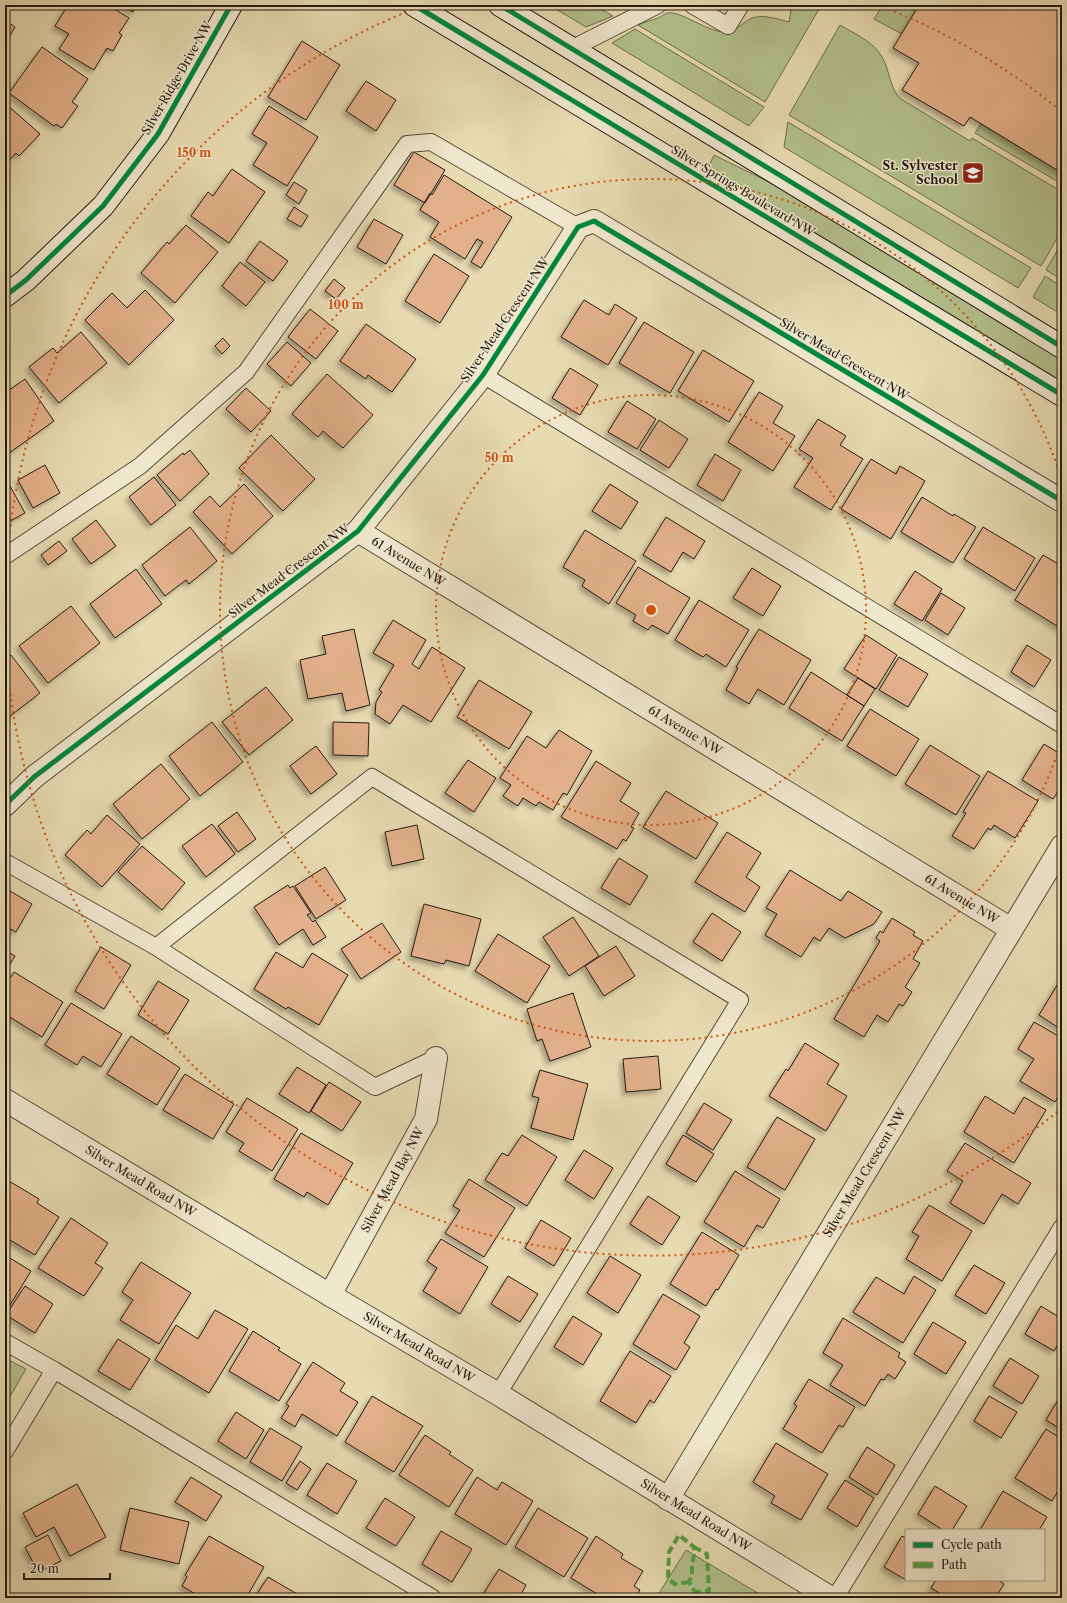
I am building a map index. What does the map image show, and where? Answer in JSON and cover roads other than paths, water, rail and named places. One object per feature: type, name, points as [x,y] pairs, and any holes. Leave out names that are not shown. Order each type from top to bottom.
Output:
[{"type":"street","name":"Silver Ridge Drive NW","points":[[5,296],[26,280],[103,206],[158,134],[231,5]]},
{"type":"street","name":"Silver Springs Boulevard NW","points":[[414,5],[1062,395]]},
{"type":"street","points":[[500,5],[1062,346]]},
{"type":"street","name":"Silver Mead Crescent NW","points":[[5,805],[34,777],[358,531],[483,375],[578,227],[594,221],[1062,501]]},
{"type":"street","name":"61 Avenue NW","points":[[358,531],[1011,929]]},
{"type":"street","name":"Silver Mead Crescent NW","points":[[668,1499],[1062,846]]},
{"type":"street","name":"Silver Mead Bay NW","points":[[330,1295],[426,1119],[436,1058]]},
{"type":"street","name":"Silver Mead Road NW","points":[[5,1100],[498,1394],[831,1598]]},
{"type":"lane","points":[[573,48],[658,5]]},
{"type":"lane","points":[[692,5],[728,26],[741,5]]},
{"type":"lane","points":[[5,556],[140,466],[246,372],[407,144],[431,142],[578,227]]},
{"type":"lane","points":[[483,375],[1062,725]]},
{"type":"lane","points":[[156,947],[372,776],[740,1000],[498,1394]]},
{"type":"lane","points":[[5,862],[156,947],[374,1087],[436,1058]]},
{"type":"lane","points":[[835,1598],[1062,1227]]},
{"type":"lane","points":[[5,1342],[433,1598]]},
{"type":"lane","points":[[5,1451],[54,1370]]},
{"type":"place","name":"St. Sylvester School","points":[[973,173]]}]
